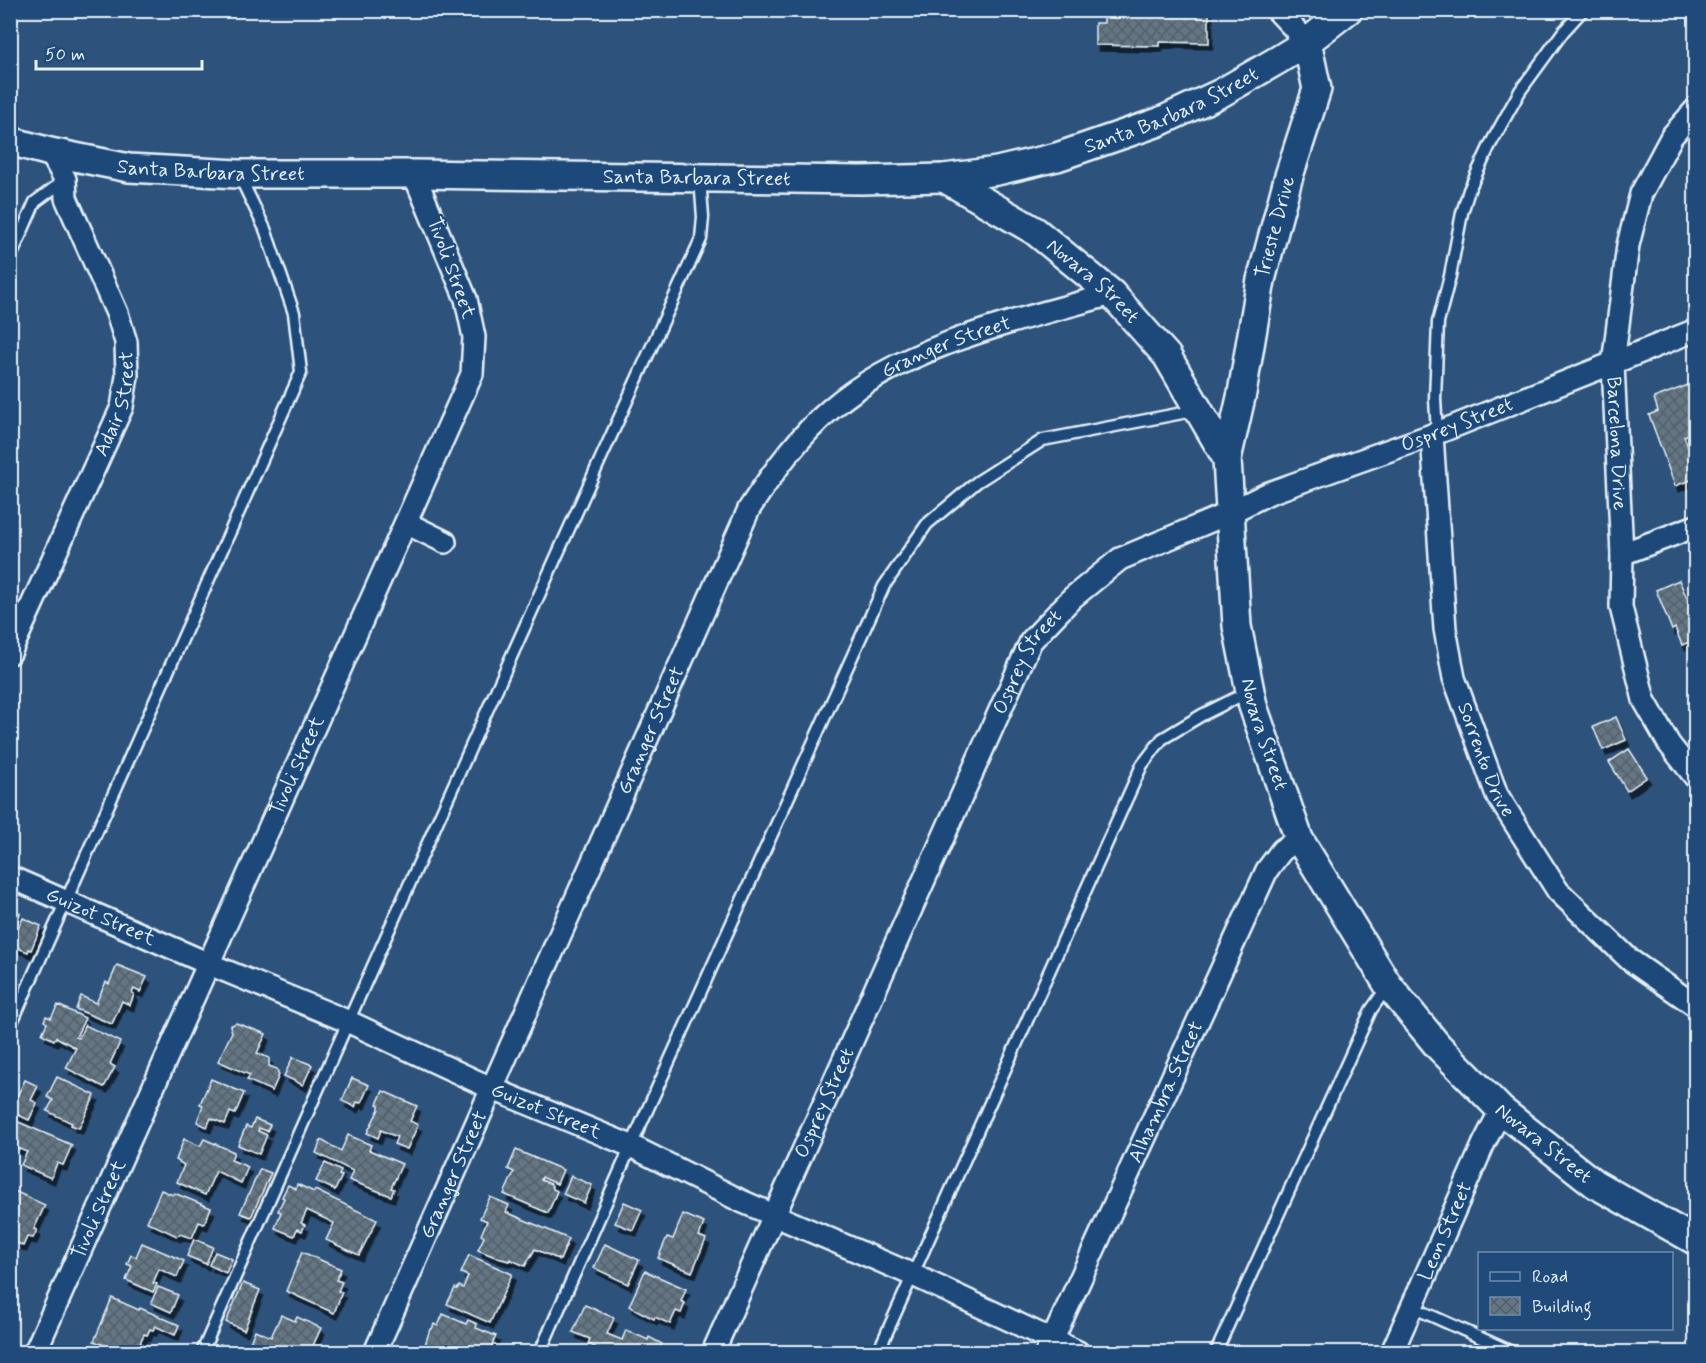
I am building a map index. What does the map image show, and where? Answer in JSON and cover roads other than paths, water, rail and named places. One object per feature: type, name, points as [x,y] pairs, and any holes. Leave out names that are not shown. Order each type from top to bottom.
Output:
[{"type":"street","points":[[1276,10],[1307,42]]},
{"type":"street","name":"Santa Barbara Street","points":[[10,141],[50,152],[129,168],[238,174],[700,176],[861,180],[944,178],[997,171],[1038,162],[1132,133],[1211,98],[1307,42],[1348,10]]},
{"type":"street","name":"Trieste Drive","points":[[1227,459],[1242,393],[1261,280],[1288,179],[1317,90],[1307,42]]},
{"type":"street","name":"Barcelona Drive","points":[[1695,109],[1672,136],[1641,194],[1628,245],[1613,364],[1622,554],[1621,607],[1644,700],[1669,744],[1695,778]]},
{"type":"street","name":"Adair Street","points":[[10,653],[122,407],[127,376],[126,342],[120,322],[66,198],[65,179],[50,152]]},
{"type":"street","name":"Tivoli Street","points":[[35,1353],[472,374],[474,338],[466,299],[414,174]]},
{"type":"street","name":"Novara Street","points":[[944,178],[1035,231],[1113,294],[1167,356],[1227,459],[1237,626],[1253,706],[1299,839],[1388,985],[1438,1046],[1501,1110],[1595,1184],[1695,1241]]},
{"type":"street","name":"Granger Street","points":[[375,1353],[744,520],[774,470],[801,438],[833,406],[877,376],[927,350],[1113,294]]},
{"type":"street","name":"Osprey Street","points":[[712,1353],[1031,641],[1072,598],[1120,559],[1229,513],[1269,493],[1434,434],[1695,330]]},
{"type":"street","name":"Sorrento Drive","points":[[1434,434],[1447,638],[1454,678],[1497,795],[1558,891],[1630,960],[1695,1006]]},
{"type":"street","points":[[406,523],[445,542]]},
{"type":"street","points":[[1622,554],[1695,526]]},
{"type":"street","name":"Alhambra Street","points":[[1050,1347],[1266,870],[1282,850],[1299,839]]},
{"type":"street","name":"Guizot Street","points":[[10,877],[209,964],[347,1021],[493,1089],[631,1146],[774,1216],[913,1275],[1050,1347],[1078,1353]]},
{"type":"street","name":"Leon Street","points":[[1392,1353],[1484,1143],[1501,1110]]},
{"type":"lane","points":[[1434,434],[1438,322],[1469,190],[1490,145],[1520,91],[1563,32],[1583,10]]},
{"type":"lane","points":[[10,1027],[300,372],[294,313],[265,229],[238,174]]},
{"type":"lane","points":[[202,1353],[347,1021],[701,239],[703,217],[700,176]]},
{"type":"lane","points":[[10,259],[35,202],[65,179]]},
{"type":"lane","points":[[540,1353],[884,586],[927,524],[977,482],[1043,440],[1152,417],[1198,410]]},
{"type":"lane","points":[[878,1353],[1142,765],[1162,739],[1202,715],[1250,691]]},
{"type":"lane","points":[[1216,1353],[1371,1010],[1388,985]]},
{"type":"lane","points":[[1412,1306],[1512,1353]]}]
